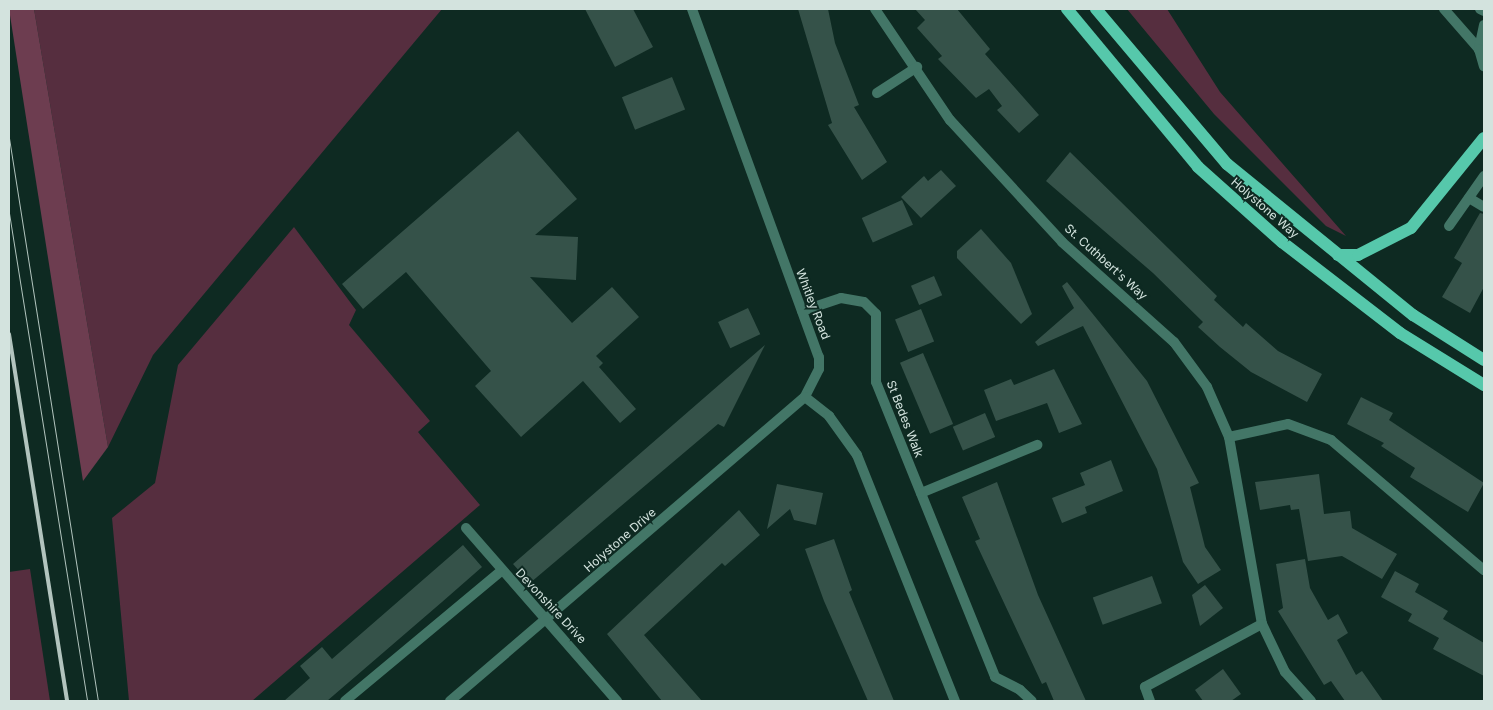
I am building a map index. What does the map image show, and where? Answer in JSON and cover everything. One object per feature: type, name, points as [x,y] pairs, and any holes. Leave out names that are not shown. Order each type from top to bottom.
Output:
[{"type":"main road","name":"Holystone Way","points":[[1067,9],[1198,167],[1282,242],[1400,334],[1484,385]]},
{"type":"main road","name":"Holystone Way","points":[[1096,9],[1227,164],[1413,315],[1484,360]]},
{"type":"main road","points":[[1338,255],[1358,255],[1411,228],[1484,138]]},
{"type":"street","name":"Whitley Road","points":[[692,9],[819,357],[819,369],[805,397]]},
{"type":"street","name":"St. Cuthbert's Way","points":[[875,9],[916,67],[950,120],[1062,242],[1174,342],[1207,387],[1229,437],[1262,624],[1285,672],[1311,701]]},
{"type":"street","points":[[1444,9],[1479,48],[1484,66]]},
{"type":"street","points":[[1480,9],[1484,11]]},
{"type":"street","points":[[1479,48],[1484,25]]},
{"type":"street","points":[[877,93],[916,67]]},
{"type":"street","points":[[1449,226],[1484,176]]},
{"type":"street","points":[[1469,198],[1484,207]]},
{"type":"street","name":"St Bedes Walk","points":[[802,311],[841,298],[864,302],[876,314],[876,382],[995,677],[1020,690],[1032,701]]},
{"type":"street","points":[[805,397],[829,416],[857,455],[955,701]]},
{"type":"street","name":"Holystone Drive","points":[[450,701],[547,620],[805,397]]},
{"type":"street","points":[[1229,437],[1288,424],[1331,440],[1484,570]]},
{"type":"street","points":[[921,493],[1037,446]]},
{"type":"street","name":"Devonshire Drive","points":[[466,528],[501,571],[547,620],[617,701]]},
{"type":"street","points":[[345,701],[501,571]]},
{"type":"street","points":[[1150,701],[1145,687],[1262,624]]},
{"type":"shaded area","points":[[9,9],[34,9],[108,447],[83,481]]},
{"type":"shaded area","points":[[34,9],[442,9],[153,355],[108,447]]},
{"type":"shaded area","points":[[1127,9],[1167,9],[1220,92],[1346,236],[1326,226],[1214,114]]},
{"type":"shaded area","points":[[294,227],[356,310],[349,325],[430,421],[418,432],[480,505],[252,701],[129,701],[112,518],[155,483],[178,365]]},
{"type":"shaded area","points":[[30,569],[50,701],[9,701],[9,572]]},
{"type":"building","points":[[585,9],[633,9],[653,47],[615,67]]},
{"type":"building","points":[[798,9],[828,9],[835,43],[859,105],[854,107],[887,162],[862,180],[828,125],[832,123]]},
{"type":"building","points":[[915,9],[957,9],[990,49],[985,54],[1039,115],[1019,133],[997,110],[1002,106],[989,89],[976,98],[938,59],[942,56],[917,28],[925,20]]},
{"type":"building","points":[[672,77],[685,109],[635,130],[622,97]]},
{"type":"building","points":[[518,131],[577,199],[535,235],[578,237],[576,280],[530,277],[572,323],[612,287],[639,317],[596,356],[603,363],[599,367],[636,409],[620,423],[583,381],[521,437],[475,386],[491,371],[406,272],[363,309],[342,284]]},
{"type":"building","points":[[1070,152],[1217,296],[1214,300],[1243,327],[1246,323],[1278,351],[1322,374],[1307,402],[1251,372],[1220,347],[1198,327],[1203,322],[1153,273],[1046,181]]},
{"type":"building","points":[[941,170],[956,186],[921,218],[901,197],[924,176],[928,181]]},
{"type":"building","points":[[902,200],[913,225],[873,243],[862,218]]},
{"type":"building","points":[[1480,213],[1484,214],[1484,287],[1470,313],[1442,297],[1462,263],[1454,258]]},
{"type":"building","points":[[981,229],[1011,263],[1032,314],[1021,324],[957,258],[957,251]]},
{"type":"building","points":[[934,276],[942,295],[919,305],[911,286]]},
{"type":"building","points":[[1067,282],[1147,381],[1199,483],[1190,487],[1205,547],[1221,570],[1198,584],[1183,562],[1157,469],[1083,326],[1038,346],[1035,342],[1074,308],[1062,286]]},
{"type":"building","points":[[748,308],[760,334],[730,348],[718,322]]},
{"type":"building","points":[[921,309],[934,341],[908,352],[895,319]]},
{"type":"building","points":[[765,345],[724,427],[718,424],[530,583],[513,564]]},
{"type":"building","points":[[923,353],[953,424],[930,434],[900,363]]},
{"type":"building","points":[[1054,369],[1082,424],[1059,433],[1047,403],[996,421],[984,390],[1011,379],[1014,385]]},
{"type":"building","points":[[1361,397],[1393,413],[1389,420],[1484,483],[1468,512],[1410,477],[1415,468],[1381,446],[1384,443],[1347,424]]},
{"type":"building","points":[[985,413],[995,437],[963,451],[953,427]]},
{"type":"building","points":[[1111,460],[1123,491],[1085,507],[1087,513],[1062,523],[1052,498],[1085,485],[1080,473]]},
{"type":"building","points":[[1319,474],[1324,514],[1350,511],[1352,528],[1397,554],[1382,579],[1342,556],[1308,561],[1299,509],[1291,510],[1290,505],[1260,510],[1255,482]]},
{"type":"building","points":[[997,482],[1038,595],[1086,701],[1054,701],[1046,682],[1042,684],[975,541],[980,539],[962,497]]},
{"type":"building","points":[[777,484],[823,493],[816,525],[794,520],[790,509],[767,529]]},
{"type":"building","points":[[739,510],[760,535],[725,566],[722,563],[644,635],[702,701],[662,701],[607,634]]},
{"type":"building","points":[[834,539],[852,590],[849,592],[894,701],[868,701],[824,601],[805,549]]},
{"type":"building","points":[[463,545],[482,567],[442,602],[327,701],[284,701],[310,678],[300,666],[322,647],[332,659]]},
{"type":"building","points":[[1305,559],[1310,588],[1328,620],[1338,614],[1348,633],[1337,640],[1356,675],[1362,671],[1383,701],[1345,701],[1331,681],[1324,685],[1278,611],[1283,608],[1276,564]]},
{"type":"building","points":[[1395,571],[1419,584],[1415,592],[1448,611],[1443,619],[1484,643],[1484,676],[1433,649],[1439,638],[1408,621],[1412,614],[1381,597]]},
{"type":"building","points":[[1152,576],[1162,603],[1103,625],[1093,598]]},
{"type":"building","points":[[1205,585],[1223,608],[1200,626],[1192,595]]},
{"type":"building","points":[[1223,669],[1241,694],[1231,701],[1203,701],[1195,690]]},
{"type":"tram line","points":[[9,138],[98,701]]},
{"type":"tram line","points":[[9,213],[87,701]]},
{"type":"railway","points":[[9,334],[67,701]]}]
